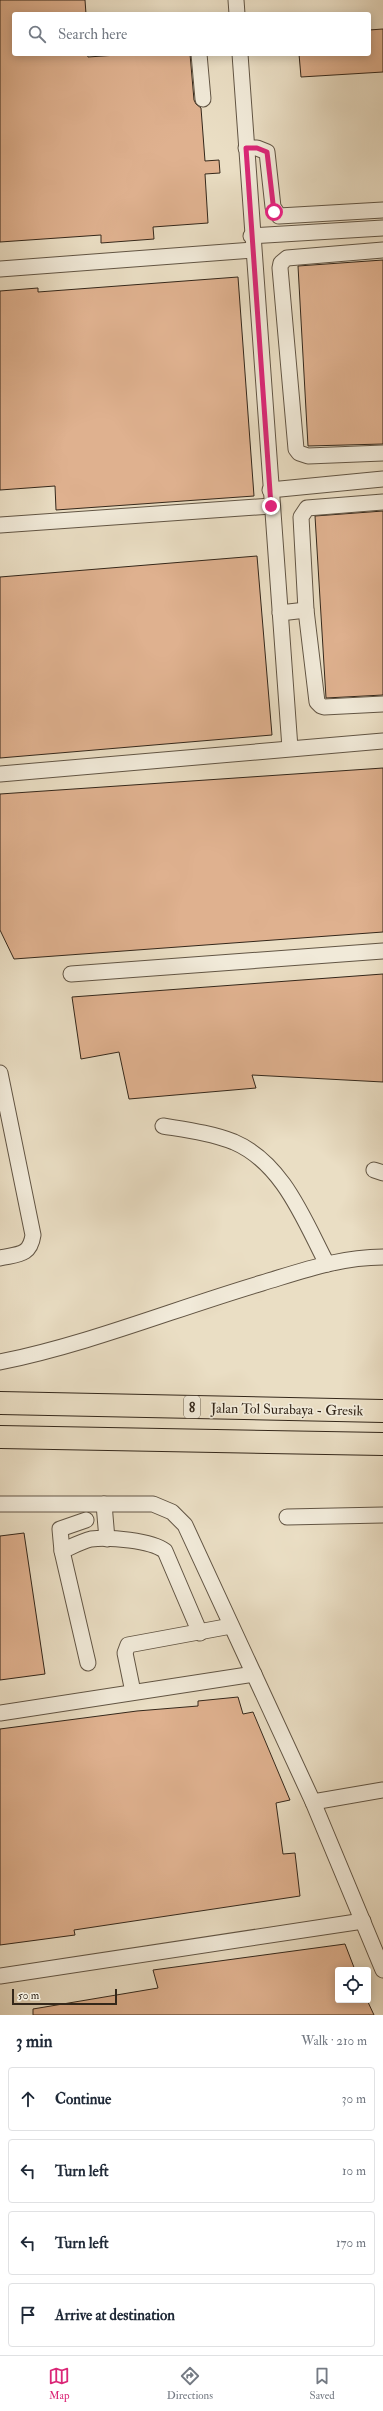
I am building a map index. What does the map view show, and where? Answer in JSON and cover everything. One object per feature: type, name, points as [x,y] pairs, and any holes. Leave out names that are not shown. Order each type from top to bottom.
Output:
[{"type":"highway","name":"Jalan Tol Surabaya - Gresik","points":[[0,1403],[383,1411]]},
{"type":"highway","points":[[0,1437],[383,1444]]},
{"type":"street","points":[[236,0],[237,12]]},
{"type":"street","points":[[199,56],[203,99]]},
{"type":"street","points":[[240,56],[252,243],[290,748]]},
{"type":"street","points":[[246,148],[257,148],[267,152],[273,207],[279,216],[383,210]]},
{"type":"street","points":[[0,269],[383,228]]},
{"type":"street","points":[[383,250],[292,257],[284,260],[280,268],[295,443],[299,453],[308,456],[383,453]]},
{"type":"street","points":[[261,357],[287,352]]},
{"type":"street","points":[[270,490],[383,479]]},
{"type":"street","points":[[383,502],[310,507],[302,512],[300,517],[306,610],[318,704],[328,707],[383,704]]},
{"type":"street","points":[[0,525],[271,506]]},
{"type":"street","points":[[280,613],[306,610]]},
{"type":"street","points":[[0,774],[383,741]]},
{"type":"street","points":[[71,974],[383,951]]},
{"type":"street","points":[[0,1073],[33,1235],[30,1248],[26,1251],[0,1258]]},
{"type":"street","points":[[163,1126],[206,1133],[235,1143],[256,1155],[281,1181],[291,1196],[326,1264]]},
{"type":"street","points":[[0,1362],[39,1354],[230,1292],[326,1264],[359,1258],[383,1257]]},
{"type":"street","points":[[0,1504],[153,1504],[176,1517],[185,1525],[313,1802],[383,1970]]},
{"type":"street","points":[[104,1504],[107,1539]]},
{"type":"street","points":[[83,1505],[90,1539]]},
{"type":"street","points":[[287,1517],[383,1515]]},
{"type":"street","points":[[86,1520],[60,1529],[62,1551],[88,1663]]},
{"type":"street","points":[[62,1551],[90,1539],[107,1539],[152,1544],[165,1551],[200,1632]]},
{"type":"street","points":[[133,1692],[125,1653],[128,1645],[231,1626]]},
{"type":"street","points":[[0,1713],[254,1674]]},
{"type":"street","points":[[313,1802],[383,1790]]},
{"type":"street","points":[[0,1976],[363,1921]]},
{"type":"building","points":[[0,0],[85,0],[86,12],[12,12],[12,56],[190,56],[194,100],[201,108],[205,161],[219,160],[220,173],[205,174],[208,223],[153,227],[154,239],[101,243],[101,235],[0,242]]},
{"type":"building","points":[[383,29],[383,72],[301,77],[299,56],[371,56],[371,30]]},
{"type":"building","points":[[383,260],[383,444],[308,446],[298,266]]},
{"type":"building","points":[[238,277],[254,496],[56,510],[55,486],[0,490],[0,291],[38,288],[38,292]]},
{"type":"building","points":[[383,511],[383,695],[326,698],[315,516]]},
{"type":"building","points":[[257,556],[272,735],[0,758],[0,577]]},
{"type":"building","points":[[383,768],[383,932],[14,959],[0,930],[0,794]]},
{"type":"building","points":[[383,974],[383,1082],[252,1075],[256,1088],[129,1099],[119,1052],[81,1059],[72,997]]},
{"type":"building","points":[[24,1533],[45,1674],[0,1680],[0,1536]]},
{"type":"building","points":[[238,1697],[243,1714],[253,1712],[290,1800],[276,1803],[283,1854],[295,1853],[300,1896],[74,1930],[75,1935],[0,1945],[0,1729],[137,1711],[198,1706],[198,1701]]},
{"type":"building","points":[[345,1944],[354,1967],[335,1967],[335,2003],[368,2003],[374,2015],[33,2015],[33,2009],[158,1988],[153,1970]]},
{"type":"route","points":[[271,506],[246,148],[257,148],[267,152],[274,212]]}]
